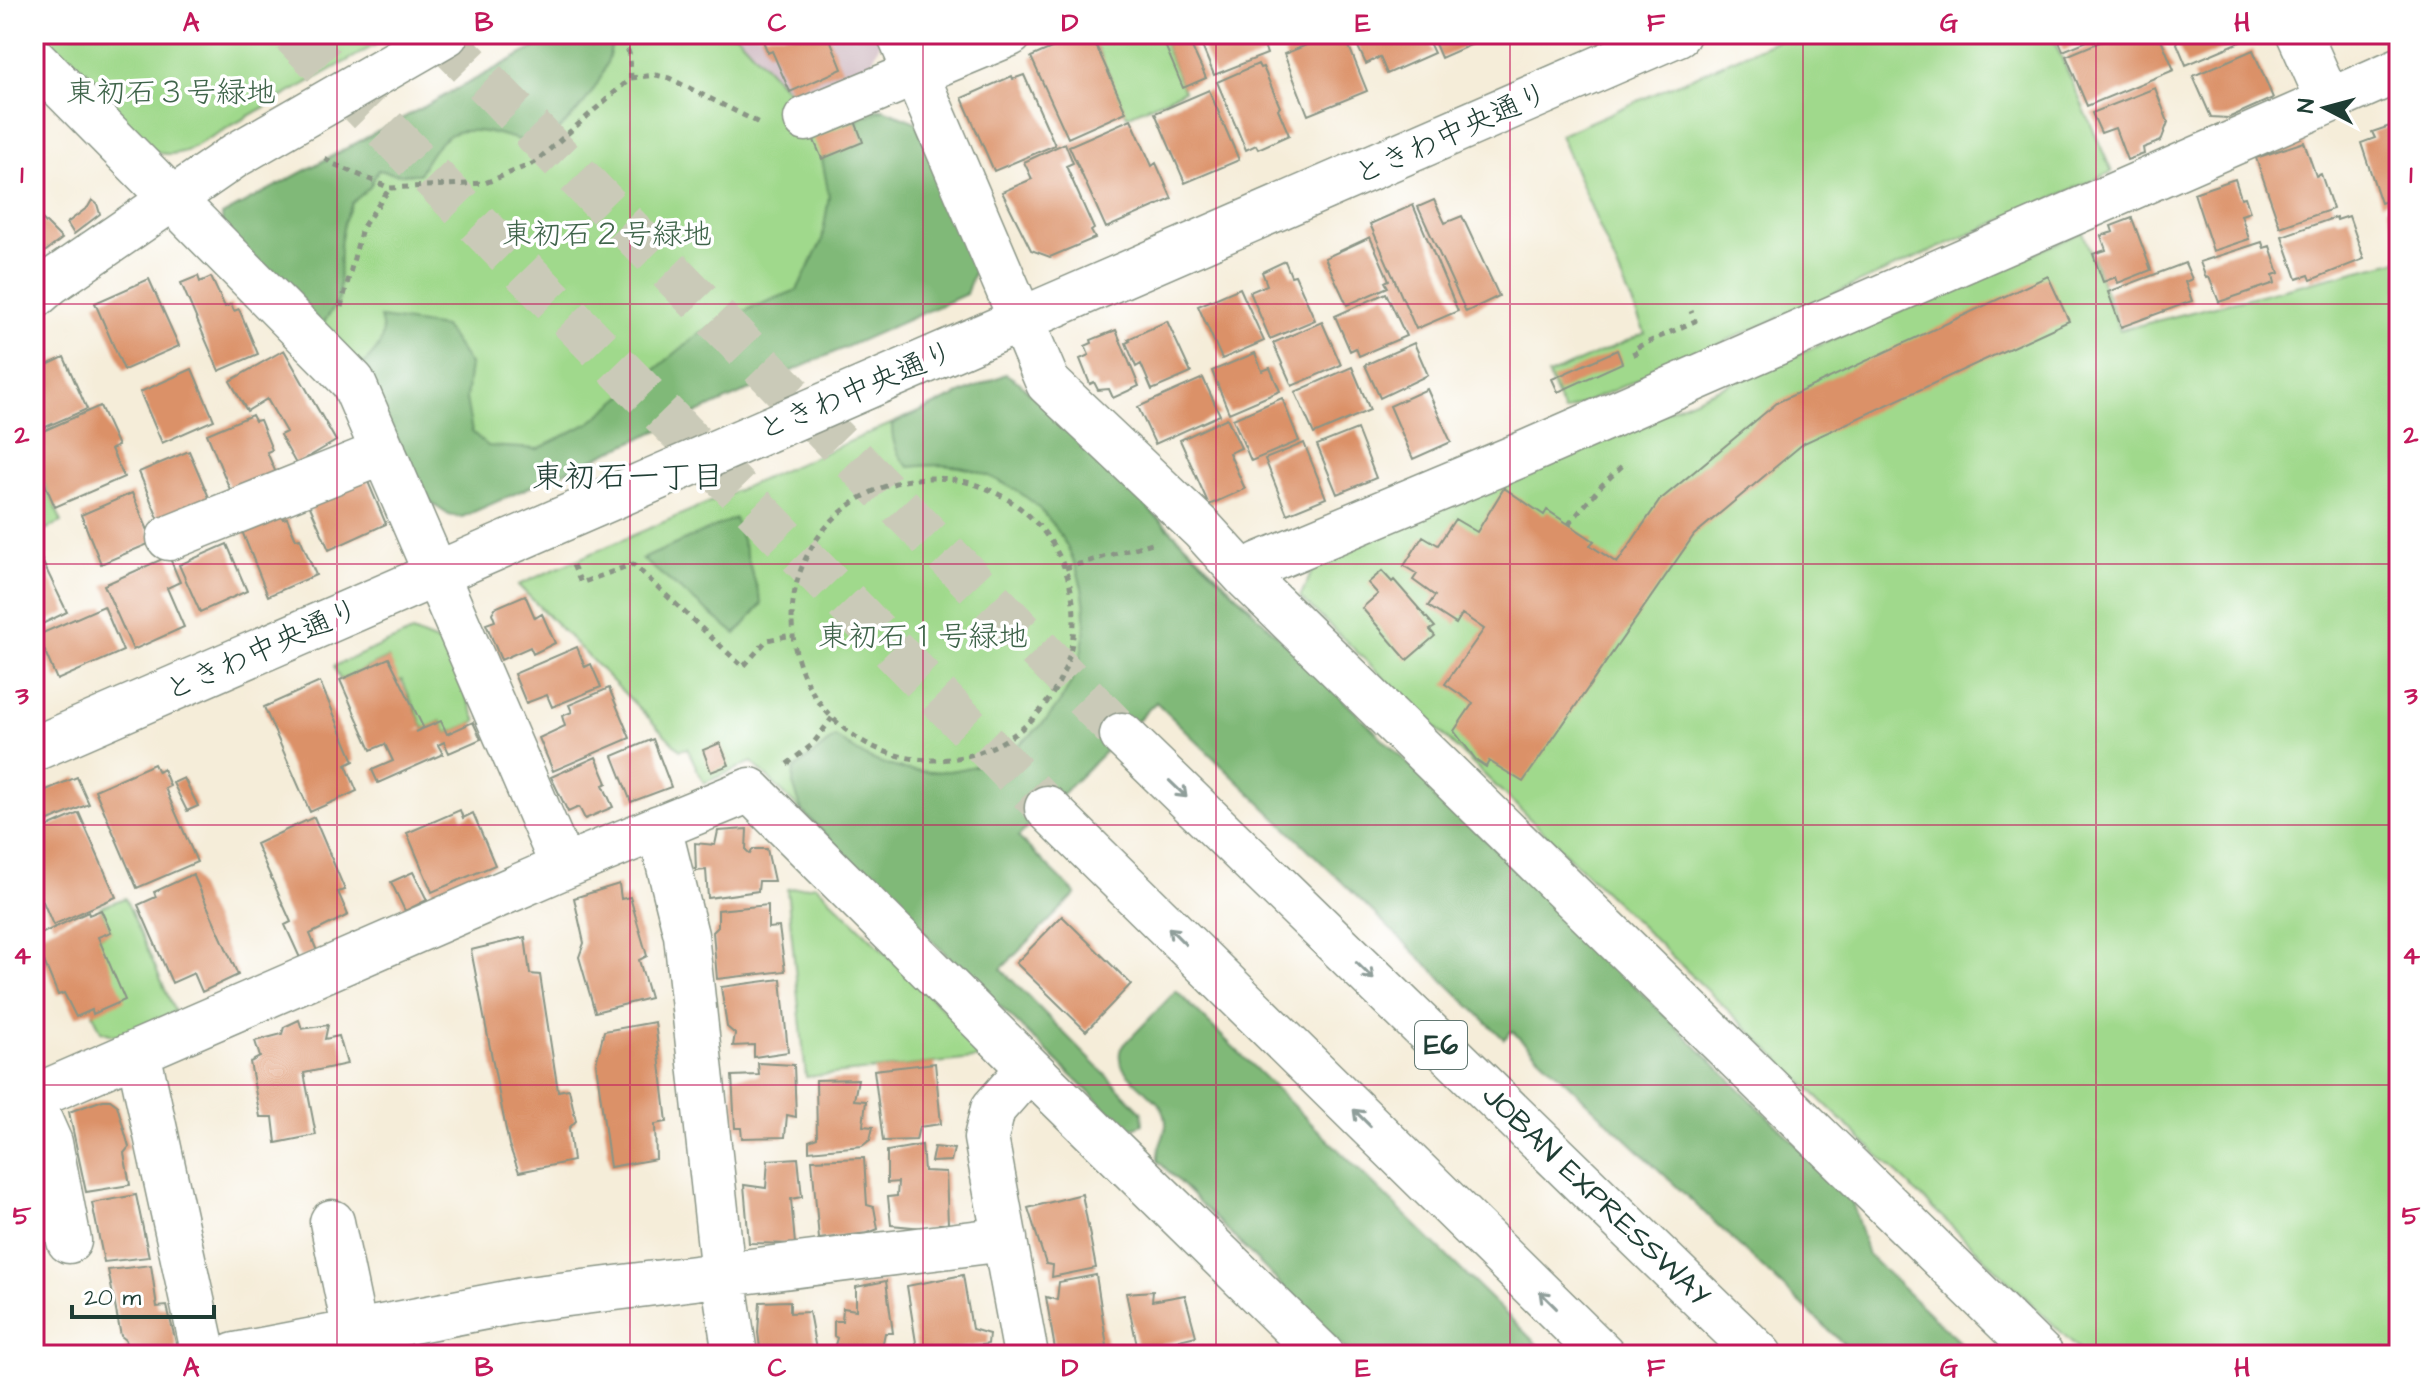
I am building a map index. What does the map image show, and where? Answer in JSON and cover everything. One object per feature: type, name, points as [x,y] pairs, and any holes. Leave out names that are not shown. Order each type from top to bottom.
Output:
[{"type":"main road","points":[[34,297],[236,155],[446,34]]},
{"type":"main road","points":[[899,34],[1048,383],[1202,529],[1245,576],[2041,1355]]},
{"type":"main road","points":[[806,119],[1010,34]]},
{"type":"main road","name":"ときわ中央通り","points":[[34,749],[1678,34]]},
{"type":"main road","points":[[2299,34],[2329,101]]},
{"type":"main road","points":[[34,59],[353,382],[563,867]]},
{"type":"main road","points":[[1245,576],[1260,564],[1538,448],[2399,70]]},
{"type":"main road","points":[[169,538],[384,452]]},
{"type":"main road","name":"JOBAN EXPRESSWAY","points":[[1122,735],[1760,1355]]},
{"type":"main road","points":[[34,1097],[563,867],[750,790],[1029,1068],[1280,1338],[1322,1355]]},
{"type":"main road","points":[[1047,808],[1603,1355]]},
{"type":"main road","points":[[659,827],[686,935],[723,1274],[735,1355]]},
{"type":"main road","points":[[138,1052],[204,1355]]},
{"type":"main road","points":[[1026,1355],[986,1138],[993,1109],[1029,1068]]},
{"type":"main road","points":[[34,1107],[50,1143],[69,1241]]},
{"type":"main road","points":[[332,1222],[355,1332]]},
{"type":"main road","points":[[235,1355],[528,1299],[1005,1239]]},
{"type":"path","points":[[622,34],[630,56],[631,78]]},
{"type":"path","points":[[318,152],[331,163],[390,188],[485,183],[534,163],[631,78],[656,75],[669,78],[760,123],[787,126],[806,119]]},
{"type":"path","points":[[317,345],[344,303],[362,228],[390,188]]},
{"type":"path","points":[[924,477],[974,483],[998,493],[1019,507],[1038,524],[1054,545],[1072,592],[1073,643],[1055,691],[1040,712],[1001,744],[952,760],[902,758],[855,737],[819,703],[797,659],[792,635],[796,585],[804,560],[817,538],[853,502],[899,481],[924,477]]},
{"type":"path","points":[[1065,568],[1202,529]]},
{"type":"path","points":[[568,554],[581,583],[633,564],[743,667],[767,640],[792,635]]},
{"type":"path","points":[[750,790],[812,745],[832,718]]},
{"type":"shaded area","points":[[736,34],[878,34],[881,41],[867,74],[799,103]]},
{"type":"green space","name":"東初石３号緑地","points":[[34,34],[395,34],[186,151],[167,154],[156,152],[127,132]]},
{"type":"green space","name":"東初石２号緑地","points":[[560,34],[736,34],[799,103],[883,109],[966,294],[462,517],[449,515],[430,502],[222,215]]},
{"type":"green space","points":[[560,34],[612,36],[605,68],[577,112],[538,146],[494,133],[459,132],[440,143],[419,174],[378,170],[370,187],[352,203],[344,222],[340,245],[339,300],[320,328],[222,227],[222,215]]},
{"type":"green space","points":[[1091,34],[1168,34],[1171,42],[1165,45],[1184,91],[1127,116]]},
{"type":"green space","points":[[1791,34],[2051,34],[2112,172],[1564,412],[1548,375],[1645,333],[1560,135]]},
{"type":"green space","points":[[883,109],[916,122],[977,264],[966,294],[462,517],[449,515],[430,502],[360,367],[381,340],[380,318],[444,327],[470,364],[466,399],[472,432],[488,446],[538,449],[591,422],[700,333],[797,290],[822,241],[829,196],[822,159],[855,121]]},
{"type":"green space","points":[[2083,232],[2120,330],[2399,260],[2399,1355],[2085,1355],[1300,597],[1317,561]]},
{"type":"green space","name":"東初石１号緑地","points":[[1006,374],[1020,383],[1252,609],[921,930],[752,762],[704,783],[687,748],[680,750],[518,585]]},
{"type":"green space","points":[[1006,374],[1020,383],[1851,1198],[1868,1255],[1973,1355],[1855,1355],[1512,1031],[1504,1039],[1156,702],[1018,837],[1076,894],[1001,969],[1142,1112],[1143,1124],[1128,1130],[802,811],[793,784],[794,770],[835,737],[871,759],[919,771],[964,768],[1005,753],[1040,726],[1066,691],[1082,650],[1084,604],[1072,557],[1056,529],[1028,498],[987,475],[946,465],[909,467],[898,453],[893,437],[892,424]]},
{"type":"green space","points":[[34,460],[62,522],[34,535],[34,528],[42,524],[34,505]]},
{"type":"green space","points":[[735,518],[762,604],[736,634],[642,559]]},
{"type":"green space","points":[[412,632],[444,645],[477,721],[447,734],[441,721],[424,729],[402,680],[399,681],[388,658],[340,680],[334,666]]},
{"type":"green space","points":[[816,885],[992,1057],[806,1077],[787,889]]},
{"type":"green space","points":[[125,898],[175,1012],[118,1037],[101,1031],[93,1014],[98,937],[110,931],[100,907]]},
{"type":"green space","points":[[1176,991],[1548,1355],[1351,1355],[1158,1161],[1165,1115],[1156,1100],[1127,1073],[1120,1057],[1121,1048]]},
{"type":"building","points":[[760,34],[828,34],[842,69],[790,92],[772,51],[768,53]]},
{"type":"building","points":[[1083,34],[1091,34],[1126,112],[1068,138],[1031,57]]},
{"type":"building","points":[[1197,34],[1245,34],[1248,43],[1261,37],[1267,54],[1214,75]]},
{"type":"building","points":[[1334,34],[1344,34],[1367,91],[1308,115],[1284,54]]},
{"type":"building","points":[[1352,34],[1425,34],[1434,53],[1387,74],[1380,57],[1366,64]]},
{"type":"building","points":[[1431,34],[1495,34],[1441,58]]},
{"type":"building","points":[[2056,34],[2104,34],[2063,51]]},
{"type":"building","points":[[2119,34],[2159,34],[2174,70],[2087,106],[2066,56]]},
{"type":"building","points":[[2173,34],[2259,34],[2186,65]]},
{"type":"building","points":[[1187,36],[1206,78],[1183,88],[1165,45]]},
{"type":"building","points":[[2253,50],[2273,98],[2228,118],[2211,117],[2193,76]]},
{"type":"building","points":[[1258,64],[1260,68],[1263,67],[1289,135],[1258,149],[1256,145],[1246,150],[1217,82]]},
{"type":"building","points":[[1024,75],[1055,145],[994,171],[962,98],[1012,76],[1013,79]]},
{"type":"building","points":[[2155,88],[2168,122],[2161,141],[2143,148],[2144,154],[2127,160],[2115,128],[2101,133],[2092,113]]},
{"type":"building","points":[[1209,90],[1239,160],[1185,183],[1155,113]]},
{"type":"building","points":[[1131,119],[1152,166],[1156,163],[1172,199],[1106,228],[1069,146]]},
{"type":"building","points":[[855,121],[863,142],[822,159],[813,138]]},
{"type":"building","points":[[2399,123],[2399,197],[2381,203],[2361,143],[2375,138],[2372,132]]},
{"type":"building","points":[[2304,142],[2316,176],[2321,174],[2333,209],[2280,227],[2256,158]]},
{"type":"building","points":[[1065,143],[1073,163],[1066,166],[1094,229],[1091,231],[1095,238],[1050,257],[1031,250],[1002,192],[1032,179],[1024,162]]},
{"type":"building","points":[[2235,179],[2241,198],[2245,197],[2250,212],[2241,215],[2249,239],[2213,251],[2194,193]]},
{"type":"building","points":[[92,200],[100,214],[74,234],[67,223],[88,207]]},
{"type":"building","points":[[1434,200],[1445,223],[1462,216],[1499,296],[1466,312],[1418,207]]},
{"type":"building","points":[[2399,204],[2399,241],[2398,241],[2387,208]]},
{"type":"building","points":[[1413,205],[1458,311],[1416,329],[1370,224]]},
{"type":"building","points":[[34,211],[62,239],[34,260]]},
{"type":"building","points":[[2349,216],[2364,259],[2311,280],[2309,275],[2297,279],[2282,236],[2336,217],[2337,220]]},
{"type":"building","points":[[2132,218],[2151,270],[2118,283],[2116,277],[2103,282],[2093,254],[2106,250],[2101,236],[2113,232],[2111,226]]},
{"type":"building","points":[[1370,237],[1389,280],[1385,282],[1388,287],[1347,305],[1325,258]]},
{"type":"building","points":[[2262,242],[2264,248],[2270,246],[2279,273],[2273,275],[2275,283],[2219,302],[2200,262]]},
{"type":"building","points":[[1285,261],[1291,276],[1295,275],[1315,320],[1270,339],[1250,292],[1267,285],[1262,272]]},
{"type":"building","points":[[2185,263],[2192,279],[2185,282],[2192,301],[2121,327],[2108,292]]},
{"type":"building","points":[[198,276],[200,282],[211,277],[225,307],[231,304],[234,311],[239,309],[258,354],[219,371],[181,283]]},
{"type":"building","points":[[2048,276],[2069,321],[1804,443],[1694,535],[1523,782],[1489,761],[1486,767],[1477,761],[1454,731],[1473,703],[1445,684],[1484,629],[1462,614],[1456,624],[1428,606],[1435,596],[1413,580],[1417,574],[1404,566],[1423,536],[1438,545],[1455,519],[1477,532],[1504,488],[1544,515],[1547,510],[1594,541],[1590,545],[1617,563],[1660,500],[1778,402]]},
{"type":"building","points":[[149,279],[179,346],[124,370],[95,303]]},
{"type":"building","points":[[1240,288],[1264,341],[1222,359],[1198,306]]},
{"type":"building","points":[[1386,293],[1406,336],[1359,356],[1356,348],[1350,351],[1335,316]]},
{"type":"building","points":[[1167,321],[1191,373],[1152,390],[1141,364],[1136,367],[1126,343],[1130,341],[1128,339]]},
{"type":"building","points":[[1322,322],[1341,365],[1292,386],[1273,343]]},
{"type":"building","points":[[1116,330],[1139,386],[1113,398],[1109,389],[1098,390],[1094,382],[1090,384],[1080,359],[1089,355],[1085,346],[1092,343],[1091,340]]},
{"type":"building","points":[[1414,343],[1428,375],[1380,398],[1365,365]]},
{"type":"building","points":[[284,350],[336,441],[296,464],[280,435],[286,432],[267,399],[247,411],[230,381]]},
{"type":"building","points":[[1617,350],[1622,363],[1558,392],[1552,379]]},
{"type":"building","points":[[1255,353],[1262,371],[1270,368],[1280,391],[1229,413],[1212,371]]},
{"type":"building","points":[[64,357],[87,409],[34,432],[34,371]]},
{"type":"building","points":[[1352,367],[1370,410],[1314,434],[1295,392]]},
{"type":"building","points":[[192,369],[214,420],[162,443],[140,392]]},
{"type":"building","points":[[1203,378],[1220,415],[1155,444],[1138,407]]},
{"type":"building","points":[[1427,389],[1451,442],[1413,459],[1390,406]]},
{"type":"building","points":[[1282,398],[1299,441],[1251,461],[1233,419]]},
{"type":"building","points":[[100,406],[118,446],[111,449],[124,477],[55,507],[34,459],[34,435]]},
{"type":"building","points":[[252,415],[255,421],[260,420],[272,450],[267,452],[276,473],[231,492],[207,434]]},
{"type":"building","points":[[1227,418],[1241,448],[1229,453],[1245,489],[1209,505],[1180,440]]},
{"type":"building","points":[[1357,429],[1376,478],[1337,494],[1317,445]]},
{"type":"building","points":[[1304,443],[1326,498],[1287,514],[1265,459]]},
{"type":"building","points":[[189,451],[211,502],[160,523],[139,472]]},
{"type":"building","points":[[366,477],[386,524],[329,550],[308,502]]},
{"type":"building","points":[[132,493],[153,542],[101,564],[81,515]]},
{"type":"building","points":[[281,514],[283,519],[287,518],[296,539],[300,538],[316,575],[268,596],[242,531]]},
{"type":"building","points":[[34,544],[67,612],[34,628]]},
{"type":"building","points":[[227,544],[247,591],[200,612],[179,565]]},
{"type":"building","points":[[169,556],[180,582],[167,588],[184,627],[133,650],[104,585]]},
{"type":"building","points":[[1382,571],[1392,582],[1394,580],[1435,627],[1430,630],[1435,636],[1407,660],[1362,608],[1378,594],[1368,583]]},
{"type":"building","points":[[525,595],[535,618],[542,614],[555,643],[533,654],[530,647],[501,660],[486,624],[495,621],[492,613],[495,608]]},
{"type":"building","points":[[104,606],[123,651],[57,680],[38,635]]},
{"type":"building","points":[[577,647],[585,667],[591,664],[601,687],[552,707],[547,695],[526,703],[514,674]]},
{"type":"building","points":[[389,658],[423,727],[415,732],[441,721],[447,734],[473,722],[481,739],[449,753],[444,742],[438,745],[443,754],[378,783],[372,770],[393,761],[385,744],[371,750],[340,680]]},
{"type":"building","points":[[320,682],[354,761],[346,765],[357,791],[310,812],[264,707]]},
{"type":"building","points":[[609,688],[630,738],[553,771],[539,738],[565,726],[562,716],[572,712],[569,705]]},
{"type":"building","points":[[653,739],[671,787],[631,802],[613,756]]},
{"type":"building","points":[[720,743],[729,765],[711,772],[703,750]]},
{"type":"building","points":[[596,757],[613,807],[585,819],[579,807],[568,812],[551,777]]},
{"type":"building","points":[[154,764],[158,772],[163,769],[170,786],[165,788],[197,862],[137,888],[95,790]]},
{"type":"building","points":[[77,777],[89,804],[44,823],[34,795]]},
{"type":"building","points":[[184,778],[198,806],[187,811],[173,783]]},
{"type":"building","points":[[460,810],[463,818],[473,813],[495,865],[432,892],[407,833]]},
{"type":"building","points":[[79,813],[116,897],[53,925],[34,881],[34,833]]},
{"type":"building","points":[[314,817],[345,890],[338,892],[348,915],[310,934],[317,951],[300,958],[285,925],[291,922],[256,844]]},
{"type":"building","points":[[747,829],[746,850],[750,854],[753,849],[767,849],[774,881],[759,881],[758,891],[708,898],[706,870],[696,871],[695,843],[715,845],[718,831]]},
{"type":"building","points":[[413,872],[427,900],[405,911],[391,882]]},
{"type":"building","points":[[193,874],[238,975],[202,992],[194,973],[172,983],[138,905],[156,897],[154,892]]},
{"type":"building","points":[[619,884],[621,899],[630,897],[647,956],[639,960],[650,998],[595,1012],[579,957],[584,943],[574,898]]},
{"type":"building","points":[[768,905],[768,928],[779,927],[785,971],[717,979],[713,932],[718,927],[718,910]]},
{"type":"building","points":[[101,910],[111,932],[98,937],[125,1000],[93,1014],[92,1010],[76,1017],[64,993],[58,995],[34,937],[88,912],[89,915]]},
{"type":"building","points":[[1062,916],[1131,984],[1086,1031],[1016,963]]},
{"type":"building","points":[[525,937],[530,974],[540,975],[558,1091],[569,1089],[576,1121],[569,1128],[573,1161],[519,1172],[509,1145],[471,950]]},
{"type":"building","points":[[781,979],[788,1052],[754,1057],[754,1045],[733,1046],[735,1034],[727,1027],[721,987]]},
{"type":"building","points":[[299,1020],[302,1029],[328,1025],[325,1039],[339,1036],[347,1064],[304,1073],[316,1135],[276,1143],[273,1117],[260,1117],[250,1062],[260,1057],[255,1041],[282,1034],[284,1027]]},
{"type":"building","points":[[655,1022],[667,1122],[655,1124],[656,1159],[610,1167],[596,1063],[604,1031]]},
{"type":"building","points":[[758,1063],[794,1065],[796,1117],[787,1115],[785,1137],[742,1138],[741,1128],[735,1128],[732,1076],[759,1075]]},
{"type":"building","points":[[935,1063],[941,1124],[919,1127],[916,1140],[883,1141],[874,1070]]},
{"type":"building","points":[[858,1079],[854,1100],[866,1101],[863,1126],[873,1127],[870,1140],[862,1146],[809,1151],[809,1141],[817,1138],[816,1080]]},
{"type":"building","points":[[103,1100],[117,1105],[129,1147],[124,1153],[130,1185],[86,1192],[69,1112]]},
{"type":"building","points":[[922,1145],[924,1171],[946,1172],[948,1224],[939,1224],[934,1229],[891,1225],[888,1197],[897,1196],[898,1182],[887,1183],[887,1151]]},
{"type":"building","points":[[934,1147],[954,1149],[951,1161],[931,1162]]},
{"type":"building","points":[[798,1158],[802,1197],[791,1199],[795,1244],[749,1243],[744,1185],[766,1188],[768,1160]]},
{"type":"building","points":[[864,1158],[867,1205],[874,1207],[878,1229],[819,1239],[812,1160]]},
{"type":"building","points":[[1082,1194],[1096,1268],[1052,1277],[1053,1265],[1046,1264],[1028,1208]]},
{"type":"building","points":[[136,1195],[149,1257],[104,1262],[92,1203]]},
{"type":"building","points":[[151,1265],[157,1307],[167,1306],[177,1347],[159,1355],[124,1352],[126,1340],[121,1336],[108,1270]]},
{"type":"building","points":[[963,1275],[972,1329],[989,1334],[988,1344],[918,1355],[907,1286]]},
{"type":"building","points":[[1096,1275],[1107,1346],[1056,1355],[1046,1297],[1057,1300],[1059,1282]]},
{"type":"building","points":[[886,1281],[893,1333],[885,1333],[881,1352],[890,1355],[849,1355],[850,1347],[835,1345],[834,1321],[842,1321],[843,1308],[856,1310],[856,1287]]},
{"type":"building","points":[[1153,1291],[1152,1301],[1185,1295],[1196,1336],[1138,1350],[1126,1293]]},
{"type":"building","points":[[790,1301],[790,1313],[809,1312],[817,1355],[761,1355],[758,1333],[760,1302]]},
{"type":"tunnel","points":[[293,34],[1047,808]]},
{"type":"tunnel","points":[[439,34],[1122,735]]},
{"type":"district","name":"東初石一丁目","points":[[628,477]]}]
